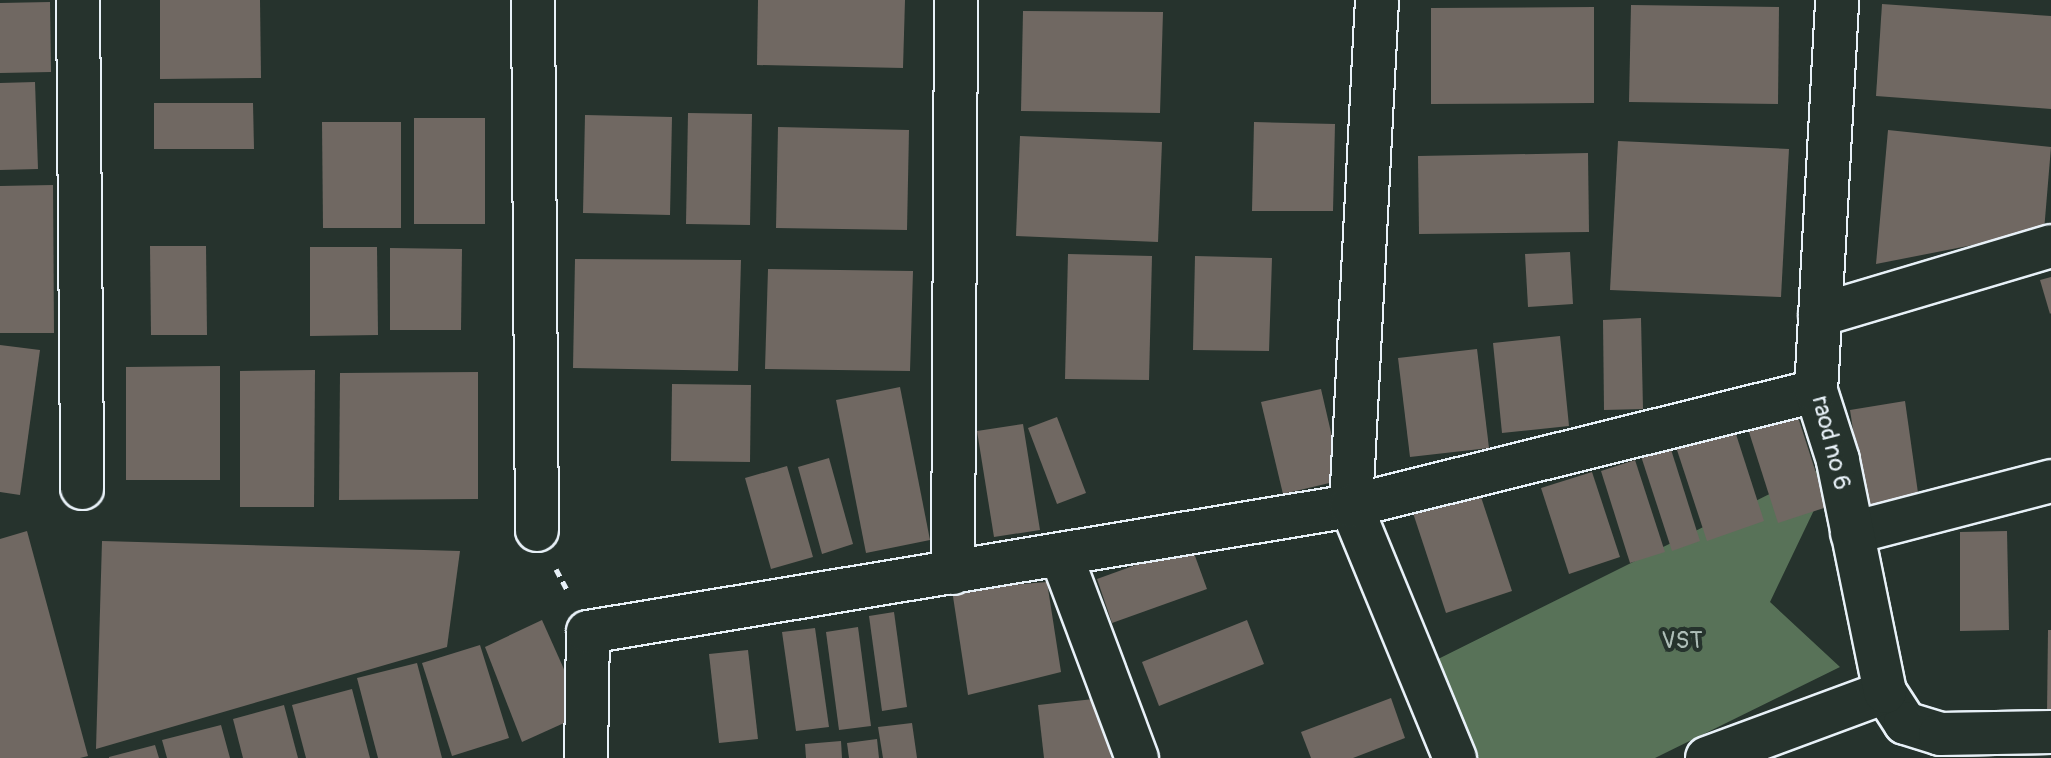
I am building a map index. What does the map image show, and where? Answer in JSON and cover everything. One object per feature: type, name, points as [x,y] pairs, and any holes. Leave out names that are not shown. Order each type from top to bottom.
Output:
[{"type":"street","points":[[78,0],[82,488]]},
{"type":"street","points":[[533,0],[537,530]]},
{"type":"street","points":[[953,573],[956,0]]},
{"type":"street","points":[[1377,0],[1351,506],[1455,758]]},
{"type":"street","name":"raod no 6","points":[[1837,0],[1816,391],[1838,460],[1885,692]]},
{"type":"street","points":[[1820,315],[2051,246]]},
{"type":"street","points":[[586,758],[588,632],[1351,506],[1816,391]]},
{"type":"street","points":[[1852,533],[2051,481]]},
{"type":"street","points":[[1061,555],[1137,758]]},
{"type":"street","points":[[1707,758],[1885,692],[1905,723],[1940,734],[2051,732]]},
{"type":"path","points":[[537,530],[588,632]]},
{"type":"green space","name":"VST","points":[[1838,460],[1770,602],[1840,667],[1655,758],[1460,758],[1416,670]]},
{"type":"building","points":[[160,0],[260,0],[261,78],[160,79]]},
{"type":"building","points":[[758,0],[905,0],[903,68],[757,65]]},
{"type":"building","points":[[50,2],[51,72],[0,73],[0,3]]},
{"type":"building","points":[[1882,4],[2051,16],[2051,109],[1876,96]]},
{"type":"building","points":[[1631,5],[1779,7],[1778,104],[1629,102]]},
{"type":"building","points":[[1594,7],[1594,103],[1431,104],[1431,8]]},
{"type":"building","points":[[1023,11],[1163,12],[1160,113],[1021,111]]},
{"type":"building","points":[[35,82],[38,169],[0,170],[0,83]]},
{"type":"building","points":[[154,103],[253,103],[254,149],[154,149]]},
{"type":"building","points":[[688,113],[752,114],[750,225],[686,224]]},
{"type":"building","points":[[585,115],[672,117],[670,215],[583,213]]},
{"type":"building","points":[[414,118],[485,118],[485,224],[414,224]]},
{"type":"building","points":[[322,122],[401,122],[401,228],[323,228]]},
{"type":"building","points":[[1254,122],[1335,124],[1333,211],[1252,211]]},
{"type":"building","points":[[778,127],[909,130],[907,230],[776,228]]},
{"type":"building","points":[[1888,130],[2051,147],[2044,231],[1876,264]]},
{"type":"building","points":[[1020,136],[1162,142],[1158,242],[1016,236]]},
{"type":"building","points":[[1618,141],[1789,149],[1781,297],[1610,290]]},
{"type":"building","points":[[1588,153],[1589,232],[1419,234],[1418,156]]},
{"type":"building","points":[[53,185],[54,333],[0,333],[0,186]]},
{"type":"building","points":[[150,246],[206,246],[207,335],[151,335]]},
{"type":"building","points":[[310,247],[377,247],[378,335],[310,336]]},
{"type":"building","points":[[390,248],[462,249],[461,330],[390,330]]},
{"type":"building","points":[[1570,252],[1573,304],[1528,307],[1525,254]]},
{"type":"building","points":[[1068,254],[1152,256],[1149,380],[1065,379]]},
{"type":"building","points":[[1195,256],[1272,258],[1269,351],[1193,350]]},
{"type":"building","points":[[575,259],[741,260],[738,371],[573,368]]},
{"type":"building","points":[[768,269],[913,271],[910,371],[765,369]]},
{"type":"building","points":[[2051,277],[2051,313],[2050,314],[2040,280]]},
{"type":"building","points":[[1641,318],[1643,409],[1604,410],[1603,320]]},
{"type":"building","points":[[1560,336],[1569,426],[1502,433],[1493,343]]},
{"type":"building","points":[[0,345],[40,350],[20,495],[0,492]]},
{"type":"building","points":[[1477,349],[1489,448],[1410,457],[1398,358]]},
{"type":"building","points":[[220,366],[220,480],[126,480],[126,367]]},
{"type":"building","points":[[315,370],[314,507],[240,507],[240,371]]},
{"type":"building","points":[[478,372],[478,499],[339,500],[340,373]]},
{"type":"building","points":[[672,384],[751,385],[750,462],[671,461]]},
{"type":"building","points":[[900,387],[930,540],[866,553],[836,400]]},
{"type":"building","points":[[1321,389],[1342,480],[1283,494],[1261,402]]},
{"type":"building","points":[[1905,401],[1920,507],[1866,515],[1850,410]]},
{"type":"building","points":[[1797,414],[1827,507],[1778,523],[1748,429]]},
{"type":"building","points":[[1057,417],[1086,493],[1057,504],[1028,428]]},
{"type":"building","points":[[1023,424],[1040,530],[994,537],[977,431]]},
{"type":"building","points":[[1734,428],[1764,521],[1707,541],[1676,447]]},
{"type":"building","points":[[1668,440],[1700,541],[1672,551],[1639,450]]},
{"type":"building","points":[[829,458],[853,544],[822,554],[798,467]]},
{"type":"building","points":[[1635,460],[1665,552],[1630,563],[1601,471]]},
{"type":"building","points":[[787,466],[813,557],[771,569],[745,478]]},
{"type":"building","points":[[1592,472],[1620,557],[1569,574],[1541,488]]},
{"type":"building","points":[[1479,491],[1512,591],[1446,613],[1413,513]]},
{"type":"building","points":[[27,531],[88,756],[0,758],[0,539]]},
{"type":"building","points":[[2007,531],[2009,630],[1960,631],[1960,532]]},
{"type":"building","points":[[102,541],[460,551],[447,647],[96,749]]},
{"type":"building","points":[[1191,545],[1207,589],[1112,623],[1097,579]]},
{"type":"building","points":[[1047,582],[1061,672],[968,695],[952,590]]},
{"type":"building","points":[[894,612],[907,707],[882,711],[869,616]]},
{"type":"building","points":[[542,620],[584,714],[522,742],[485,647]]},
{"type":"building","points":[[1247,620],[1264,664],[1159,706],[1142,662]]},
{"type":"building","points":[[858,627],[871,726],[839,730],[826,632]]},
{"type":"building","points":[[815,628],[829,727],[796,731],[782,632]]},
{"type":"building","points":[[2048,630],[2051,630],[2051,714],[2047,714]]},
{"type":"building","points":[[480,645],[509,738],[452,756],[422,663]]},
{"type":"building","points":[[748,650],[758,739],[719,743],[709,654]]},
{"type":"building","points":[[417,663],[442,758],[378,758],[357,678]]},
{"type":"building","points":[[352,689],[370,758],[306,758],[292,705]]},
{"type":"building","points":[[1103,698],[1111,758],[1044,758],[1038,705]]},
{"type":"building","points":[[1391,698],[1405,738],[1353,758],[1311,758],[1301,732]]},
{"type":"building","points":[[284,705],[298,758],[243,758],[233,719]]},
{"type":"building","points":[[912,723],[917,758],[883,758],[878,727]]},
{"type":"building","points":[[221,725],[230,758],[167,758],[162,740]]},
{"type":"building","points":[[877,739],[879,758],[849,758],[847,743]]},
{"type":"building","points":[[841,741],[842,758],[806,758],[805,744]]},
{"type":"building","points":[[155,745],[159,758],[109,758],[109,757]]}]
